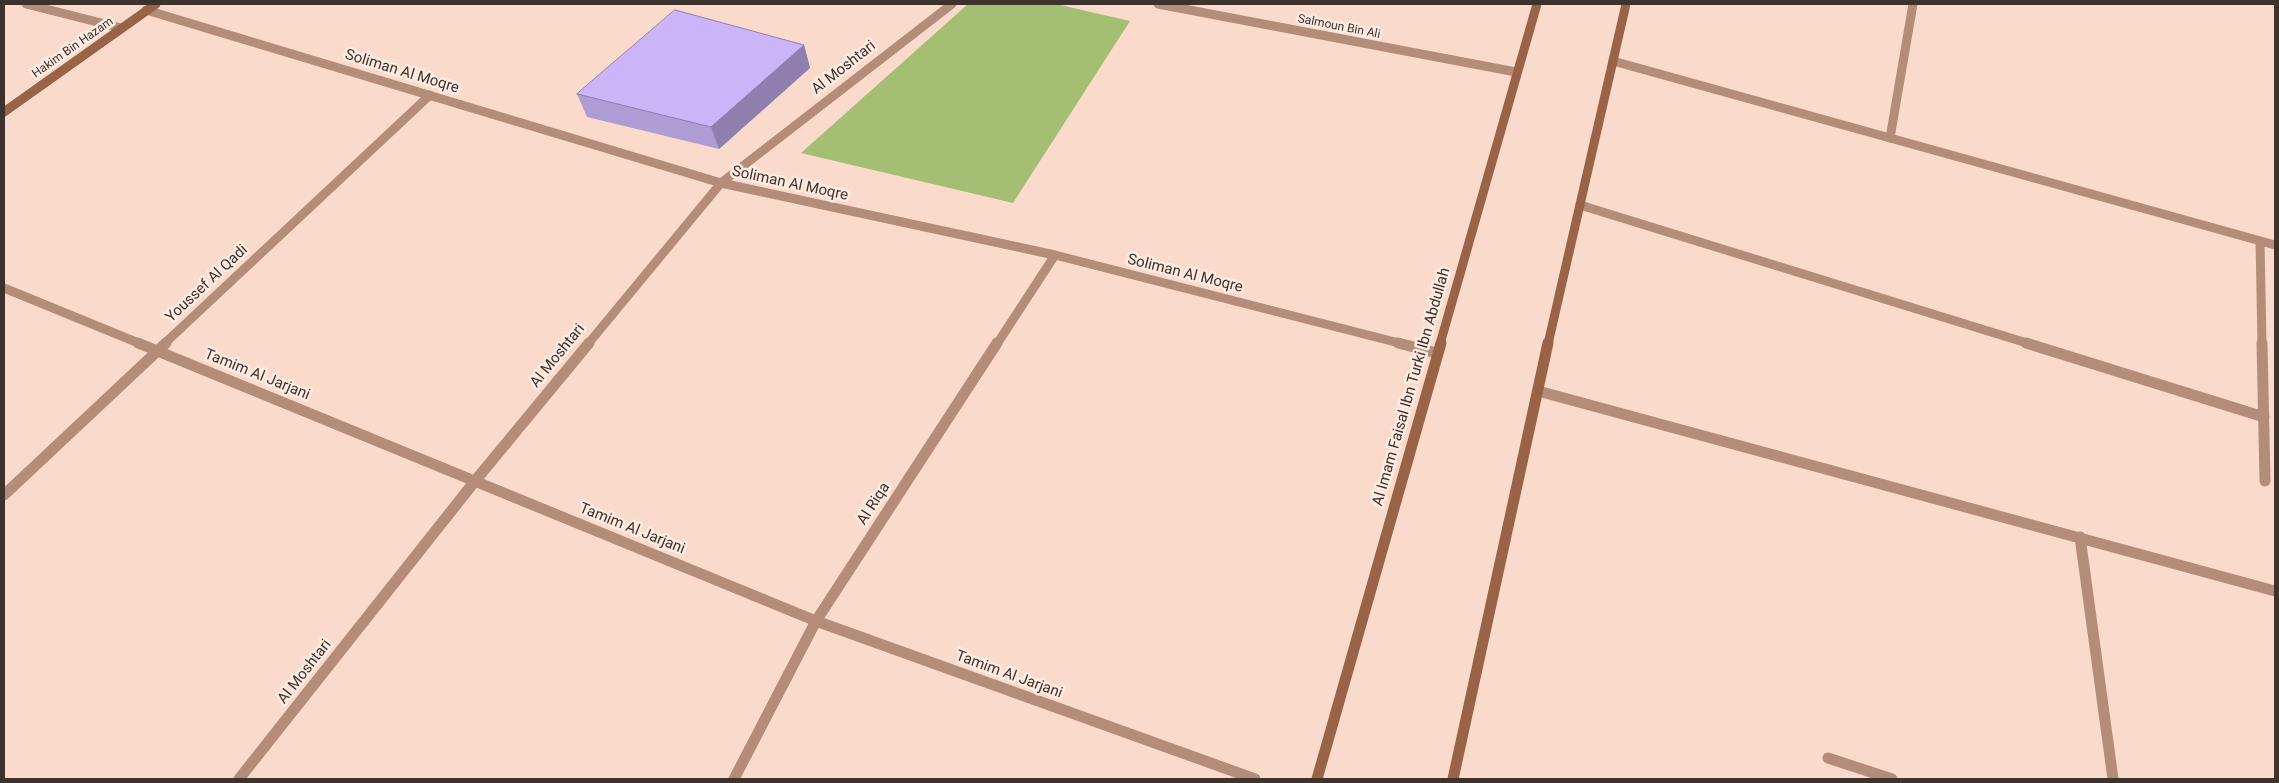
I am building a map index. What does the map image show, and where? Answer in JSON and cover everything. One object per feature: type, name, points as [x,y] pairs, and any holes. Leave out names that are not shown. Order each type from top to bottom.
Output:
[{"type":"main road","name":"Hakim Bin Hazam","points":[[4,112],[156,4]]},
{"type":"main road","name":"Al Imam Faisal Ibn Turki Ibn Abdullah","points":[[1317,779],[1516,72],[1537,4]]},
{"type":"main road","points":[[1453,779],[1538,390],[1626,4]]},
{"type":"street","points":[[26,4],[121,28]]},
{"type":"street","name":"Al Moshtari","points":[[239,779],[475,481],[720,183],[952,4]]},
{"type":"street","name":"Salmoun Bin Ali","points":[[1158,4],[1516,72]]},
{"type":"street","points":[[1890,138],[1913,4]]},
{"type":"street","name":"Soliman Al Moqre","points":[[146,10],[720,183],[1055,255],[1436,354]]},
{"type":"street","points":[[1612,61],[2275,245]]},
{"type":"street","name":"Youssef Al Qadi","points":[[4,495],[430,95]]},
{"type":"street","points":[[1580,205],[2264,418]]},
{"type":"street","points":[[2260,241],[2265,481]]},
{"type":"street","name":"Al Riqa","points":[[734,779],[816,621],[1055,255]]},
{"type":"street","name":"Tamim Al Jarjani","points":[[4,288],[816,621],[1255,779]]},
{"type":"street","points":[[1538,390],[2275,591]]},
{"type":"street","points":[[2080,537],[2113,779]]},
{"type":"street","points":[[1828,758],[1892,779]]},
{"type":"green space","points":[[968,4],[1056,4],[1130,21],[1013,203],[801,153]]},
{"type":"building","points":[[675,10],[804,45],[711,127],[577,94]]}]
